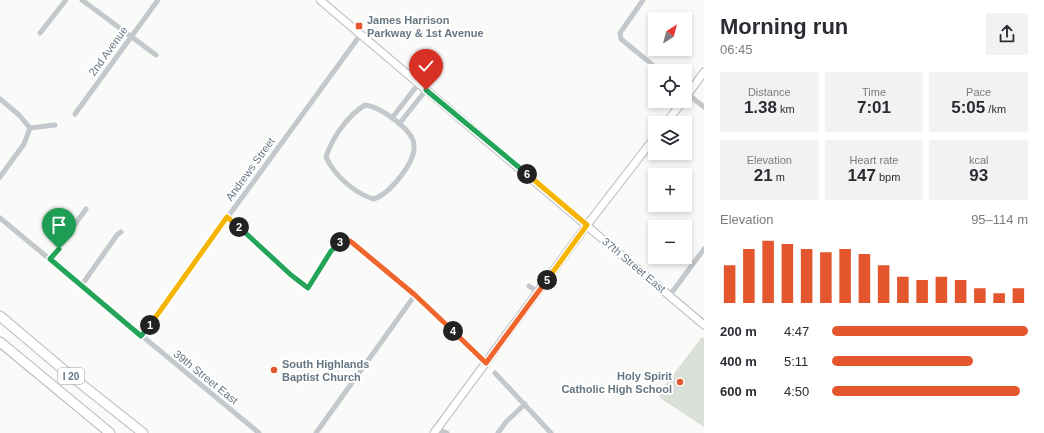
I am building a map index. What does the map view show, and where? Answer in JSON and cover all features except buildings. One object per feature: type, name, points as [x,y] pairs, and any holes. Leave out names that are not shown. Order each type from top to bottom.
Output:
[{"type":"highway","name":"I 20","points":[[0,316],[71,376],[144,433]]},
{"type":"highway","name":"I 20","points":[[0,342],[110,433]]},
{"type":"street","points":[[40,33],[66,0]]},
{"type":"street","points":[[82,0],[156,55]]},
{"type":"street","name":"2nd Avenue","points":[[75,114],[158,0]]},
{"type":"street","name":"37th Street East","points":[[320,0],[704,325]]},
{"type":"street","points":[[643,0],[620,33],[621,39],[651,64]]},
{"type":"street","name":"Andrews Street","points":[[141,336],[361,34]]},
{"type":"street","points":[[692,87],[704,72]]},
{"type":"street","points":[[392,118],[419,83]]},
{"type":"street","points":[[399,124],[426,90]]},
{"type":"street","points":[[0,99],[20,115],[30,128]]},
{"type":"street","points":[[692,99],[704,107]]},
{"type":"street","points":[[365,105],[378,108],[392,118],[409,134],[413,140],[414,146],[410,161],[385,194],[373,199],[362,195],[331,167],[326,157],[330,146],[355,111],[365,105]]},
{"type":"street","points":[[671,116],[678,108]]},
{"type":"street","points":[[30,128],[55,125]]},
{"type":"street","points":[[0,177],[24,144],[30,128]]},
{"type":"street","points":[[447,433],[437,432],[587,225],[648,146]]},
{"type":"street","points":[[50,259],[86,210]]},
{"type":"street","points":[[227,217],[291,275],[308,288],[331,251],[339,242],[344,240],[355,245],[415,295],[486,363]]},
{"type":"street","name":"39th Street East","points":[[0,218],[259,433]]},
{"type":"street","points":[[81,286],[117,235],[121,232]]},
{"type":"street","points":[[670,295],[704,249]]},
{"type":"street","points":[[529,286],[538,292]]},
{"type":"street","points":[[316,433],[415,295]]},
{"type":"street","points":[[495,373],[551,433]]},
{"type":"street","points":[[498,433],[506,422],[525,404]]},
{"type":"shaded area","points":[[702,337],[704,338],[704,427],[660,398],[659,393]]},
{"type":"place","name":"James Harrison Parkway & 1st Avenue","points":[[359,26]]},
{"type":"place","name":"South Highlands Baptist Church","points":[[274,370]]},
{"type":"place","name":"Holy Spirit Catholic High School","points":[[680,382]]},
{"type":"route","points":[[59,249],[50,259],[141,336],[227,217],[291,275],[308,288],[331,251],[339,242],[344,240],[350,241],[415,295],[486,363],[587,225],[426,90]]}]
